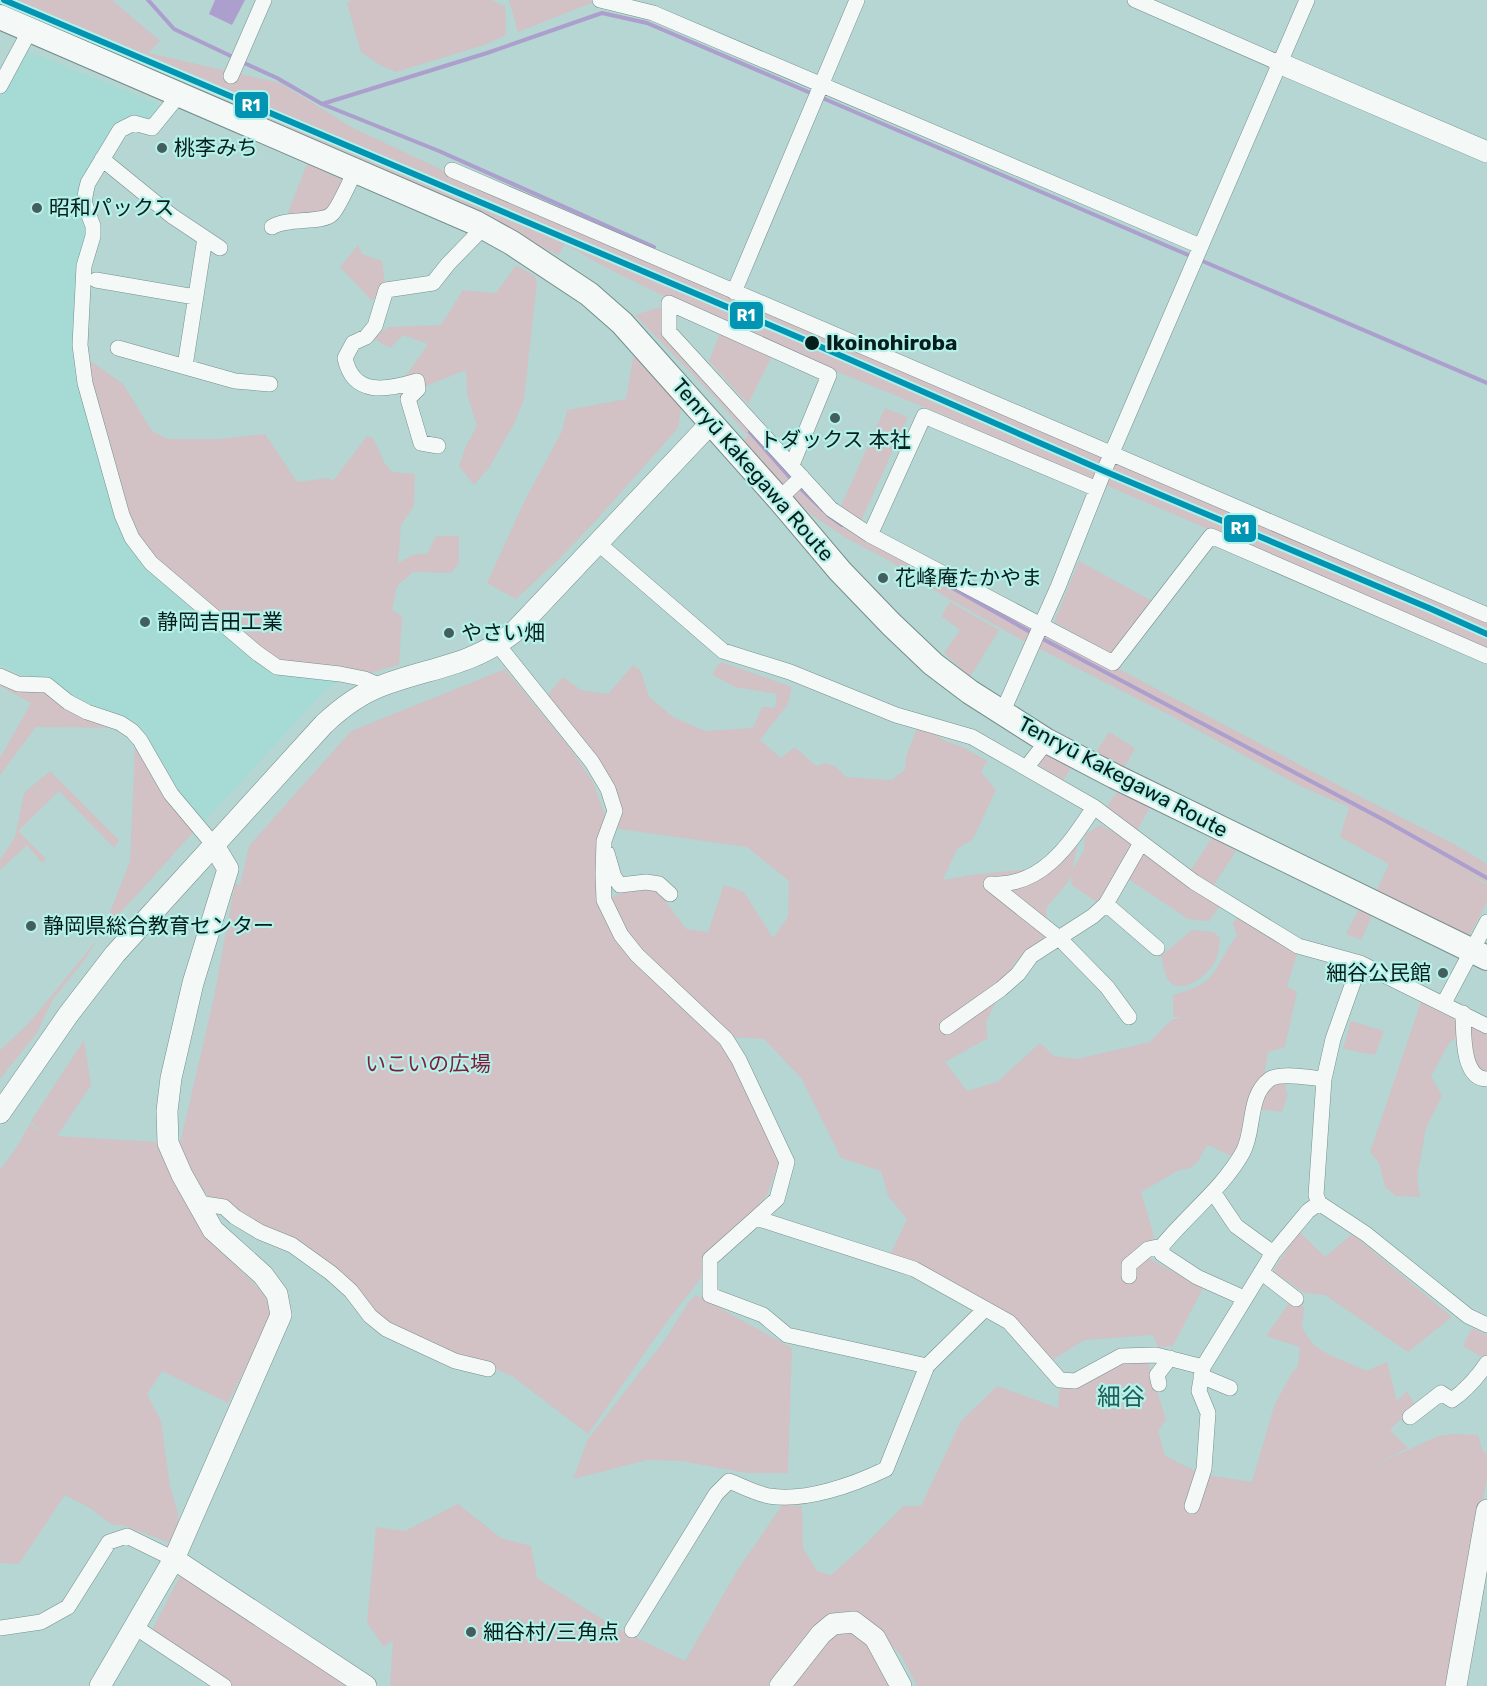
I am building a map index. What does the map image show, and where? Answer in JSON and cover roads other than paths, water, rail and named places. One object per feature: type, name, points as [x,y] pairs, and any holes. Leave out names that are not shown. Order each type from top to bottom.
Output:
[{"type":"main road","name":"Tenryū Kakegawa Route","points":[[0,17],[484,227],[512,243],[589,294],[634,335],[711,423],[783,496],[840,571],[933,664],[970,692],[1047,741],[1114,776],[1480,955]]},
{"type":"street","points":[[236,65],[264,0]]},
{"type":"street","points":[[600,0],[653,13],[819,87],[1199,248]]},
{"type":"street","points":[[734,292],[857,0]]},
{"type":"street","points":[[1135,0],[1487,152]]},
{"type":"street","points":[[1002,713],[1307,0]]},
{"type":"street","points":[[0,87],[30,30]]},
{"type":"street","points":[[179,95],[152,128],[134,123],[120,130],[88,183],[84,202],[93,226],[93,236],[84,266],[80,345],[85,383],[122,514],[132,538],[151,563],[256,653],[277,667],[349,675],[381,686]]},
{"type":"street","points":[[102,159],[172,216],[220,248]]},
{"type":"street","points":[[452,170],[1487,615]]},
{"type":"street","points":[[336,221],[359,173]]},
{"type":"street","points":[[272,227],[279,222],[324,218],[332,214],[359,173]]},
{"type":"street","points":[[438,446],[421,443],[408,399],[418,389],[417,381],[398,387],[370,387],[354,380],[347,368],[345,358],[353,343],[366,337],[375,326],[386,290],[433,283],[484,227]]},
{"type":"street","points":[[185,366],[205,238]]},
{"type":"street","points":[[96,280],[195,297]]},
{"type":"street","points":[[792,465],[829,375],[669,303],[669,333],[831,509],[870,535],[1040,628],[1113,663],[1211,536],[1487,656]]},
{"type":"street","points":[[118,348],[235,381],[270,384]]},
{"type":"street","points":[[870,535],[924,416],[1097,489]]},
{"type":"street","points":[[0,1113],[68,1015],[115,954],[213,844],[340,708],[381,686],[462,662],[498,645],[529,617],[711,423]]},
{"type":"street","points":[[783,496],[801,478]]},
{"type":"street","points":[[599,544],[723,651],[790,672],[896,715],[972,737],[1094,807],[1194,882],[1298,946],[1360,963],[1487,1026]]},
{"type":"street","points":[[498,645],[592,762],[608,789],[615,811],[604,841],[604,900],[621,935],[637,955],[726,1039],[740,1060],[787,1162],[777,1199],[710,1259],[710,1295],[763,1315],[787,1335],[927,1366]]},
{"type":"street","points":[[0,676],[18,684],[47,685],[68,702],[87,712],[120,723],[132,731],[140,740],[171,794],[213,844],[228,869],[193,983],[171,1078],[167,1111],[168,1143],[182,1175],[213,1230],[263,1275],[277,1294],[281,1315],[174,1559],[100,1686]]},
{"type":"street","points":[[1026,768],[1047,741]]},
{"type":"street","points":[[1094,807],[1066,849],[1035,875],[1008,885],[991,884],[1059,938],[1107,987],[1129,1017]]},
{"type":"street","points":[[604,841],[615,877],[620,885],[646,882],[659,884],[670,894]]},
{"type":"street","points":[[947,1027],[1001,989],[1018,974],[1031,956],[1092,916],[1106,904],[1141,843]]},
{"type":"street","points":[[1106,904],[1157,948]]},
{"type":"street","points":[[1444,1003],[1480,955],[1487,922]]},
{"type":"street","points":[[1360,963],[1334,1039],[1324,1080],[1316,1195],[1318,1203],[1366,1234],[1468,1316],[1487,1325]]},
{"type":"street","points":[[1463,1013],[1467,1063],[1474,1074],[1487,1079]]},
{"type":"street","points":[[1129,1276],[1129,1266],[1148,1249],[1162,1246],[1213,1192],[1244,1150],[1256,1099],[1268,1081],[1277,1076],[1324,1080]]},
{"type":"street","points":[[1213,1192],[1236,1226],[1273,1253]]},
{"type":"street","points":[[198,1203],[224,1207],[235,1217],[260,1232],[292,1245],[331,1273],[351,1291],[370,1316],[386,1329],[455,1360],[488,1369]]},
{"type":"street","points":[[1192,1506],[1204,1469],[1208,1413],[1198,1391],[1202,1372],[1244,1298],[1273,1253],[1308,1211],[1318,1203]]},
{"type":"street","points":[[756,1218],[914,1269],[1009,1322],[1060,1380],[1075,1381],[1121,1356],[1156,1354],[1202,1372],[1230,1388]]},
{"type":"street","points":[[1162,1246],[1162,1254],[1197,1277],[1244,1298]]},
{"type":"street","points":[[1261,1272],[1296,1299]]},
{"type":"street","points":[[632,1630],[716,1494],[729,1481],[767,1496],[794,1497],[852,1484],[886,1469],[927,1366],[985,1309]]},
{"type":"street","points":[[1159,1384],[1157,1375],[1170,1358]]},
{"type":"street","points":[[1410,1417],[1441,1393],[1452,1400],[1458,1396],[1480,1374],[1487,1363]]},
{"type":"street","points":[[1456,1686],[1487,1510]]},
{"type":"street","points":[[0,1628],[41,1622],[68,1607],[109,1542],[127,1536],[174,1559],[366,1686]]},
{"type":"street","points":[[780,1686],[821,1634],[833,1624],[854,1622],[875,1638],[901,1686]]},
{"type":"street","points":[[135,1627],[224,1686]]},
{"type":"waterway","points":[[148,0],[174,29],[235,58]]},
{"type":"waterway","points":[[322,104],[487,53],[602,13],[647,23],[813,94]]},
{"type":"waterway","points":[[242,62],[277,78],[322,104],[439,151],[654,247]]},
{"type":"waterway","points":[[820,97],[1193,257]]},
{"type":"waterway","points":[[1200,260],[1487,383]]},
{"type":"waterway","points":[[750,432],[793,481]]},
{"type":"waterway","points":[[798,486],[823,510]]},
{"type":"waterway","points":[[828,515],[842,525]]},
{"type":"waterway","points":[[926,573],[1032,633]]},
{"type":"waterway","points":[[1041,638],[1386,821],[1487,878]]},
{"type":"place","name":"桃李みち","points":[[162,148]]},
{"type":"place","name":"昭和パックス","points":[[37,208]]},
{"type":"place","name":"Ikoinohiroba","points":[[812,343]]},
{"type":"place","name":"トダックス 本社","points":[[835,418]]},
{"type":"place","name":"花峰庵たかやま","points":[[883,578]]},
{"type":"place","name":"静岡吉田工業","points":[[145,622]]},
{"type":"place","name":"やさい畑","points":[[449,633]]},
{"type":"place","name":"静岡県総合教育センター","points":[[31,926]]},
{"type":"place","name":"細谷公民館","points":[[1443,973]]},
{"type":"place","name":"細谷村/三角点","points":[[471,1632]]},
{"type":"district","name":"細谷","points":[[1121,1397]]},
{"type":"park label","name":"いこいの広場","points":[[428,1064]]}]
